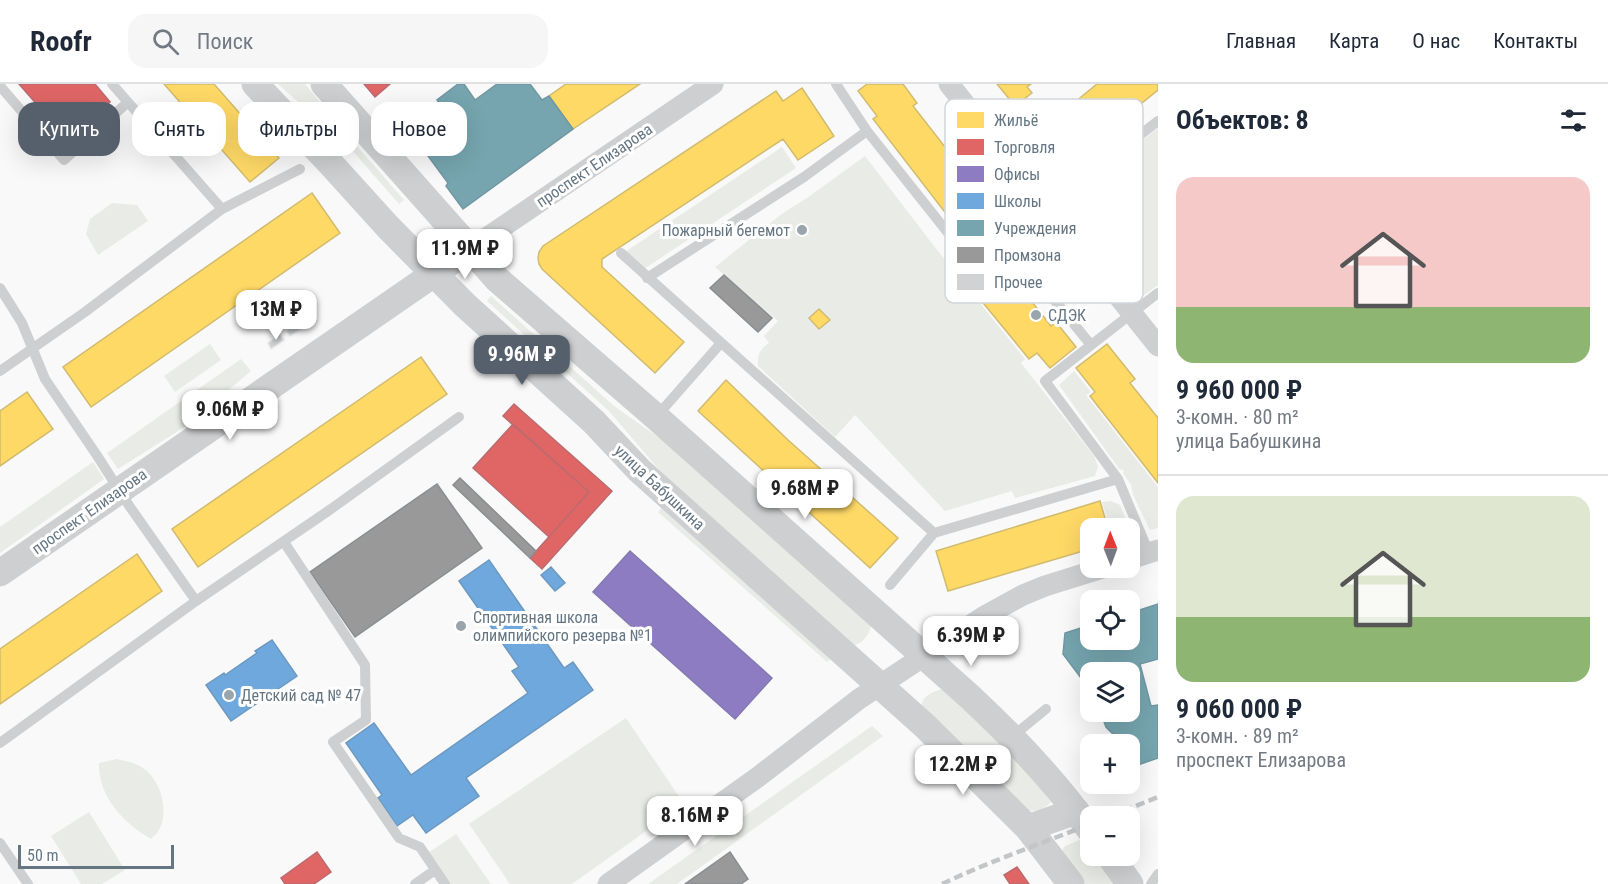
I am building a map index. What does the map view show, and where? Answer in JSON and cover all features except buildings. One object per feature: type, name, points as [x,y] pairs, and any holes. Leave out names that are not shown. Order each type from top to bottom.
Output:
[{"type":"street","name":"улица Бабушкина","points":[[255,84],[388,227],[465,305],[594,422],[639,470],[925,726],[1028,828],[1071,884]]},
{"type":"street","points":[[324,84],[497,279],[656,417],[1012,737],[1047,775],[1080,816]]},
{"type":"street","name":"проспект Елизарова","points":[[0,573],[434,273],[713,84]]},
{"type":"street","points":[[950,84],[962,99]]},
{"type":"street","points":[[1124,303],[1158,346]]},
{"type":"street","points":[[608,884],[758,777],[860,699],[983,617],[1023,595],[1080,575]]},
{"type":"street","points":[[1028,828],[1080,820]]},
{"type":"street","points":[[1117,866],[1130,884]]},
{"type":"lane","points":[[112,84],[222,209]]},
{"type":"lane","points":[[836,84],[867,131],[945,229]]},
{"type":"lane","points":[[0,86],[64,160],[128,102]]},
{"type":"lane","points":[[1143,133],[1158,121]]},
{"type":"lane","points":[[647,278],[804,177],[867,131]]},
{"type":"lane","points":[[0,371],[85,312],[222,209],[300,169]]},
{"type":"lane","points":[[621,254],[934,533]]},
{"type":"lane","points":[[0,288],[22,323],[45,379],[196,602]]},
{"type":"lane","points":[[1146,554],[1118,479],[1046,381],[1158,293]]},
{"type":"lane","points":[[1057,303],[1091,345]]},
{"type":"lane","points":[[656,417],[721,344]]},
{"type":"lane","points":[[0,743],[459,417]]},
{"type":"lane","points":[[890,585],[934,533],[992,514],[1118,479]]},
{"type":"lane","points":[[284,542],[365,664],[366,720],[333,742],[399,838],[420,848],[445,884]]},
{"type":"lane","points":[[1012,737],[1046,709]]},
{"type":"lane","points":[[0,843],[28,884]]},
{"type":"lane","points":[[415,884],[435,870]]},
{"type":"lane","points":[[1151,884],[1158,874]]},
{"type":"shaded area","points":[[278,84],[305,84],[320,102],[298,102]]},
{"type":"shaded area","points":[[1158,128],[1158,285],[1143,296],[1143,140]]},
{"type":"shaded area","points":[[782,147],[796,168],[644,269],[625,252]]},
{"type":"shaded area","points":[[359,149],[404,200],[399,204],[357,156],[359,156]]},
{"type":"shaded area","points":[[865,156],[945,260],[945,303],[980,303],[1025,359],[1021,363],[1094,456],[1098,466],[1095,476],[1015,498],[1012,491],[945,511],[855,415],[835,437],[758,366],[760,353],[769,343],[764,336],[778,321],[715,267],[783,213]]},
{"type":"shaded area","points":[[112,203],[137,205],[148,221],[98,255],[86,234],[90,219]]},
{"type":"shaded area","points":[[491,296],[614,406],[689,459],[871,626],[865,638],[854,645],[666,478],[609,411],[487,301]]},
{"type":"shaded area","points":[[210,344],[221,360],[175,392],[164,376]]},
{"type":"shaded area","points":[[241,359],[251,371],[186,426],[118,469],[107,453]]},
{"type":"shaded area","points":[[1074,371],[1091,392],[1086,395],[1158,487],[1158,528],[1150,530],[1124,472],[1120,470],[1059,385]]},
{"type":"shaded area","points":[[93,462],[104,479],[0,553],[0,527]]},
{"type":"shaded area","points":[[1111,501],[1120,505],[1126,518],[1107,518],[1102,502]]},
{"type":"shaded area","points":[[663,506],[832,657],[827,662],[658,512]]},
{"type":"shaded area","points":[[943,689],[1009,750],[1051,802],[1049,804],[1042,809],[1030,811],[922,708],[925,698]]},
{"type":"shaded area","points":[[626,718],[684,804],[572,884],[510,884],[469,824]]},
{"type":"shaded area","points":[[872,726],[883,736],[677,884],[648,884]]},
{"type":"shaded area","points":[[117,759],[143,768],[156,782],[160,791],[163,800],[163,819],[151,839],[122,817],[103,787],[99,763]]},
{"type":"shaded area","points":[[89,812],[125,870],[102,884],[81,884],[51,836]]},
{"type":"shaded area","points":[[456,834],[491,884],[450,884],[428,853]]},
{"type":"shaded area","points":[[1080,840],[1080,866],[1103,866],[1115,884],[1085,884],[1064,855],[1062,850],[1065,846]]},
{"type":"railway","points":[[1136,806],[1158,797]]},
{"type":"railway","points":[[942,884],[1080,828]]},
{"type":"place","name":"Пожарный бегемот","points":[[802,230]]},
{"type":"place","name":"СДЭК","points":[[1036,315]]},
{"type":"place","name":"Спортивная школа олимпийского резерва №1","points":[[461,626]]},
{"type":"place","name":"Детский сад № 47","points":[[229,695]]}]
